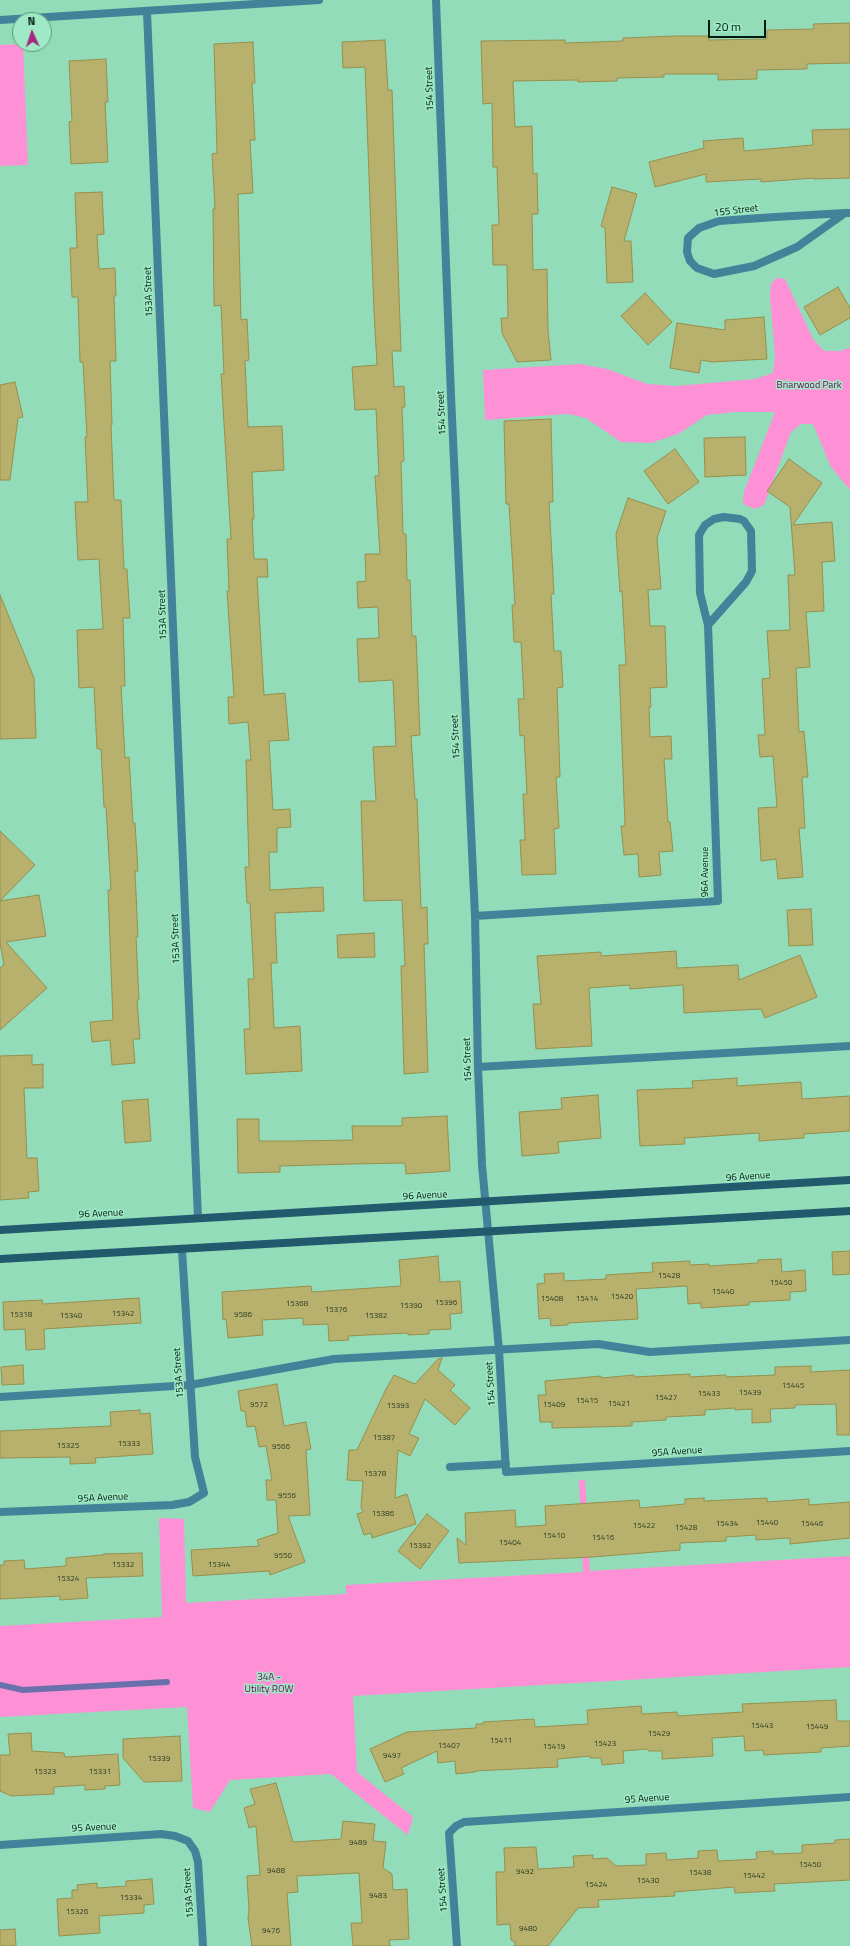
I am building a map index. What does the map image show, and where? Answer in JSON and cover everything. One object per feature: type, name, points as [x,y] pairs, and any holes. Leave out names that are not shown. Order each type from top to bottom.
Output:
[{"type":"main road","name":"96 Avenue","points":[[0,1230],[485,1203],[850,1180]]},
{"type":"main road","points":[[0,1259],[182,1250],[850,1211]]},
{"type":"street","points":[[0,20],[147,12],[319,0]]},
{"type":"street","name":"154 Street","points":[[436,0],[451,404],[475,916],[478,1067],[485,1203],[498,1350],[506,1468]]},
{"type":"street","name":"153A Street","points":[[147,12],[198,1218]]},
{"type":"street","name":"155 Street","points":[[847,213],[798,246],[748,267],[714,274],[697,268],[690,261],[686,252],[688,238],[699,228],[719,221],[847,213]]},
{"type":"street","name":"96A Avenue","points":[[475,916],[718,901],[708,625],[700,592],[699,535],[705,525],[714,519],[724,517],[740,519],[744,521],[751,531],[752,571],[746,582],[708,625]]},
{"type":"street","points":[[478,1067],[850,1046]]},
{"type":"street","name":"153A Street","points":[[182,1250],[195,1457],[204,1493]]},
{"type":"street","points":[[0,1397],[190,1385],[334,1359],[598,1344],[650,1352],[850,1340]]},
{"type":"street","name":"95A Avenue","points":[[450,1467],[506,1468],[850,1451]]},
{"type":"street","name":"95A Avenue","points":[[0,1512],[172,1505],[190,1502],[204,1493]]},
{"type":"street","name":"95 Avenue","points":[[449,1833],[456,1826],[473,1820],[850,1797]]},
{"type":"street","name":"154 Street","points":[[449,1833],[457,1946]]},
{"type":"street","name":"95 Avenue","points":[[0,1845],[161,1834],[175,1836],[188,1841]]},
{"type":"street","name":"153A Street","points":[[188,1841],[195,1851],[198,1862],[203,1946]]},
{"type":"green space","points":[[12,44],[12,52],[23,52],[28,165],[0,166],[0,45]]},
{"type":"green space","name":"Briarwood Park","points":[[776,278],[785,279],[813,339],[824,351],[841,351],[850,347],[850,490],[831,467],[813,424],[801,424],[791,432],[764,505],[755,509],[743,504],[744,492],[775,412],[735,412],[707,415],[678,434],[651,443],[621,442],[586,418],[568,414],[485,420],[483,370],[580,364],[607,369],[647,384],[676,386],[755,379],[773,373],[775,356],[770,296],[771,284]]},
{"type":"green space","name":"34A - Utility ROW","points":[[579,1480],[585,1480],[590,1571],[850,1556],[850,1667],[353,1696],[357,1772],[413,1817],[408,1835],[331,1774],[230,1780],[210,1812],[193,1808],[187,1707],[0,1717],[0,1626],[162,1617],[159,1518],[184,1519],[186,1603],[346,1594],[346,1585],[583,1572]]},
{"type":"building","points":[[850,23],[850,63],[807,64],[807,69],[757,70],[757,79],[718,80],[718,74],[664,74],[664,77],[617,78],[617,81],[513,81],[515,127],[532,126],[533,174],[537,173],[538,214],[532,214],[533,270],[547,269],[548,330],[551,360],[517,362],[502,333],[501,318],[508,318],[507,265],[493,265],[492,225],[499,225],[497,167],[493,167],[492,103],[483,104],[481,41],[565,40],[565,43],[623,41],[623,38],[675,36],[709,36],[709,40],[767,39],[767,30],[814,29],[813,24]]},
{"type":"building","points":[[385,40],[388,90],[392,90],[401,351],[392,351],[394,387],[404,386],[405,407],[402,407],[404,461],[401,462],[403,534],[406,534],[407,580],[410,580],[412,636],[416,636],[420,735],[411,736],[415,799],[417,799],[421,908],[427,907],[428,944],[424,944],[428,1072],[404,1074],[401,966],[405,966],[402,900],[364,901],[361,801],[376,801],[373,747],[396,746],[393,680],[359,682],[357,639],[379,638],[378,607],[358,608],[357,582],[366,581],[365,554],[380,554],[375,476],[379,476],[376,409],[355,410],[352,367],[377,365],[365,67],[343,68],[342,42]]},
{"type":"building","points":[[253,42],[255,83],[252,83],[255,140],[250,140],[253,193],[238,194],[241,320],[247,319],[249,360],[245,361],[248,427],[282,426],[284,470],[252,472],[254,559],[267,559],[268,577],[257,577],[264,695],[285,693],[289,740],[269,741],[273,810],[290,809],[291,827],[277,828],[277,852],[269,852],[270,890],[323,887],[324,911],[275,913],[277,963],[271,963],[274,1028],[300,1026],[302,1071],[246,1074],[244,1029],[250,1029],[248,979],[254,979],[250,903],[247,903],[245,867],[249,867],[246,760],[251,760],[248,722],[229,724],[228,697],[234,697],[227,591],[229,591],[227,539],[231,539],[221,374],[224,374],[221,305],[214,306],[213,209],[215,209],[212,154],[217,153],[214,44]]},
{"type":"building","points":[[106,59],[108,102],[105,102],[108,162],[71,164],[69,122],[72,121],[69,61]]},
{"type":"building","points":[[850,129],[850,178],[814,178],[761,182],[761,179],[706,182],[706,174],[655,187],[649,162],[704,148],[703,141],[743,138],[744,151],[813,145],[812,130]]},
{"type":"building","points":[[612,187],[637,194],[624,241],[631,241],[633,282],[607,283],[605,228],[601,226]]},
{"type":"building","points":[[102,192],[104,234],[97,235],[99,269],[115,268],[116,296],[114,296],[116,361],[110,361],[111,425],[114,500],[121,500],[124,569],[127,569],[130,618],[123,618],[125,686],[121,686],[125,758],[129,757],[133,823],[135,823],[138,871],[135,871],[139,1000],[137,1000],[140,1039],[133,1039],[135,1063],[112,1065],[110,1040],[92,1042],[90,1022],[113,1020],[108,890],[111,890],[101,749],[97,749],[94,687],[79,688],[77,630],[103,629],[99,559],[78,560],[75,502],[88,502],[85,437],[87,437],[83,362],[80,362],[78,297],[72,297],[70,248],[77,248],[75,193]]},
{"type":"building","points":[[838,287],[850,308],[850,318],[820,335],[804,307]]},
{"type":"building","points":[[645,293],[672,322],[648,345],[621,316]]},
{"type":"building","points":[[764,317],[767,359],[712,362],[701,360],[699,373],[670,368],[677,323],[725,330],[725,320]]},
{"type":"building","points":[[15,382],[23,417],[18,418],[10,480],[0,480],[0,385]]},
{"type":"building","points":[[551,419],[553,502],[549,502],[554,594],[551,594],[554,651],[561,651],[563,687],[557,688],[560,777],[556,777],[559,828],[554,829],[556,874],[522,875],[520,840],[525,840],[523,794],[527,794],[524,735],[520,736],[518,699],[524,699],[521,642],[514,642],[512,605],[515,605],[509,504],[506,504],[504,421]]},
{"type":"building","points":[[745,437],[746,475],[705,477],[704,438]]},
{"type":"building","points":[[675,449],[699,482],[668,504],[644,471]]},
{"type":"building","points":[[789,459],[822,483],[793,525],[832,522],[835,561],[822,562],[824,611],[806,612],[810,667],[796,668],[799,732],[804,731],[808,777],[802,777],[805,828],[799,828],[803,877],[778,879],[776,859],[761,861],[758,808],[777,807],[773,756],[760,757],[758,735],[765,735],[762,679],[770,678],[767,631],[790,630],[788,575],[795,575],[790,507],[767,491]]},
{"type":"building","points":[[628,498],[666,511],[657,538],[661,589],[648,590],[650,626],[665,626],[667,687],[650,688],[651,707],[649,707],[650,737],[671,736],[672,759],[664,759],[668,822],[670,822],[673,851],[659,852],[661,875],[639,877],[638,854],[624,855],[621,826],[625,826],[619,665],[626,665],[622,591],[620,592],[616,534]]},
{"type":"building","points":[[0,595],[34,678],[36,738],[0,739]]},
{"type":"building","points":[[0,831],[35,865],[0,901]]},
{"type":"building","points":[[39,895],[46,936],[6,942],[47,988],[0,1030],[0,968],[4,965],[0,943],[0,901]]},
{"type":"building","points":[[811,909],[813,945],[789,946],[787,910]]},
{"type":"building","points":[[374,933],[375,957],[338,958],[337,935]]},
{"type":"building","points":[[676,951],[677,968],[738,965],[739,980],[800,955],[817,997],[765,1018],[761,1009],[684,1013],[683,985],[630,989],[630,985],[589,988],[592,1046],[536,1049],[533,1004],[541,1004],[537,956],[601,952],[601,956]]},
{"type":"building","points":[[32,1055],[32,1065],[43,1064],[43,1088],[24,1088],[27,1158],[37,1158],[39,1191],[28,1192],[29,1198],[0,1200],[0,1056]]},
{"type":"building","points":[[737,1078],[737,1086],[801,1082],[802,1099],[850,1096],[850,1131],[804,1134],[804,1138],[759,1141],[759,1133],[684,1138],[685,1144],[640,1146],[637,1090],[693,1088],[692,1081]]},
{"type":"building","points":[[598,1095],[601,1138],[558,1142],[559,1153],[522,1156],[519,1112],[562,1109],[561,1098]]},
{"type":"building","points":[[148,1099],[151,1141],[125,1143],[122,1101]]},
{"type":"building","points":[[447,1116],[450,1171],[406,1174],[405,1163],[280,1166],[280,1172],[238,1173],[237,1119],[259,1119],[259,1141],[294,1141],[353,1140],[352,1126],[402,1126],[402,1118]]},
{"type":"building","points":[[850,1251],[850,1274],[833,1275],[832,1252]]},
{"type":"building","points":[[438,1256],[440,1282],[460,1281],[462,1313],[450,1314],[451,1329],[429,1330],[429,1334],[408,1335],[408,1333],[348,1336],[349,1340],[329,1341],[328,1324],[303,1325],[303,1318],[262,1320],[263,1335],[228,1338],[226,1319],[223,1320],[222,1292],[311,1286],[312,1292],[401,1286],[399,1260]]},
{"type":"building","points":[[781,1259],[782,1272],[805,1270],[806,1291],[790,1292],[790,1300],[749,1302],[749,1305],[701,1308],[701,1303],[688,1304],[687,1286],[636,1289],[638,1319],[568,1323],[568,1325],[551,1326],[550,1318],[539,1319],[537,1284],[545,1283],[544,1274],[564,1273],[564,1281],[606,1279],[606,1275],[653,1272],[652,1263],[690,1261],[690,1265],[709,1264],[709,1266],[758,1263],[758,1260]]},
{"type":"building","points":[[139,1298],[141,1323],[44,1329],[45,1349],[26,1350],[25,1329],[4,1330],[3,1302],[42,1300],[43,1304]]},
{"type":"building","points":[[442,1358],[438,1370],[455,1385],[450,1390],[470,1408],[455,1425],[425,1399],[409,1434],[419,1438],[410,1456],[398,1450],[395,1498],[407,1494],[416,1524],[372,1538],[371,1533],[364,1535],[357,1514],[363,1512],[361,1507],[363,1481],[347,1480],[349,1450],[357,1450],[394,1375],[415,1384],[438,1359]]},
{"type":"building","points":[[23,1365],[24,1384],[2,1385],[1,1367]]},
{"type":"building","points":[[811,1366],[811,1372],[850,1370],[850,1435],[837,1435],[836,1404],[795,1405],[795,1408],[770,1409],[771,1422],[752,1423],[752,1409],[735,1410],[735,1408],[705,1410],[705,1415],[666,1417],[666,1420],[632,1422],[632,1426],[552,1428],[552,1422],[540,1422],[538,1395],[546,1395],[545,1381],[601,1376],[601,1378],[634,1375],[634,1377],[690,1374],[690,1377],[726,1375],[726,1377],[775,1375],[775,1367]]},
{"type":"building","points":[[277,1384],[284,1426],[306,1422],[311,1449],[306,1450],[310,1515],[288,1516],[305,1562],[270,1575],[269,1571],[193,1576],[191,1550],[259,1546],[257,1540],[278,1533],[276,1500],[267,1500],[266,1480],[272,1480],[266,1446],[259,1447],[255,1426],[247,1427],[245,1411],[241,1411],[238,1391]]},
{"type":"building","points":[[140,1410],[140,1414],[150,1413],[153,1454],[95,1458],[96,1463],[70,1464],[70,1457],[0,1458],[0,1431],[111,1426],[110,1412]]},
{"type":"building","points":[[704,1498],[704,1501],[767,1498],[767,1502],[809,1499],[809,1505],[850,1502],[850,1538],[790,1544],[790,1538],[756,1540],[756,1535],[726,1537],[726,1541],[680,1543],[680,1550],[592,1557],[459,1563],[457,1538],[466,1545],[465,1513],[515,1510],[516,1527],[546,1525],[545,1506],[639,1500],[640,1508],[685,1504],[685,1499]]},
{"type":"building","points":[[427,1514],[449,1531],[420,1569],[398,1551]]},
{"type":"building","points":[[142,1553],[143,1576],[86,1578],[88,1598],[60,1600],[60,1596],[0,1599],[0,1565],[4,1565],[4,1561],[24,1560],[25,1569],[66,1566],[66,1558],[103,1554]]},
{"type":"building","points":[[836,1700],[837,1721],[850,1721],[850,1746],[821,1748],[821,1752],[764,1755],[763,1750],[745,1751],[744,1736],[712,1738],[713,1756],[662,1759],[662,1751],[649,1751],[647,1749],[623,1751],[624,1763],[602,1765],[601,1758],[590,1758],[590,1756],[557,1759],[558,1767],[475,1771],[456,1774],[455,1761],[438,1763],[437,1751],[401,1768],[404,1774],[385,1782],[370,1749],[407,1732],[476,1728],[476,1724],[483,1724],[483,1722],[534,1719],[535,1727],[588,1724],[587,1710],[641,1706],[642,1714],[677,1712],[678,1716],[743,1712],[742,1704]]},
{"type":"building","points":[[31,1733],[32,1751],[64,1753],[65,1757],[118,1754],[120,1785],[105,1786],[105,1789],[85,1790],[85,1785],[54,1787],[54,1794],[11,1796],[0,1791],[0,1755],[10,1755],[8,1734]]},
{"type":"building","points":[[180,1736],[182,1781],[144,1782],[123,1758],[123,1739]]},
{"type":"building","points":[[276,1783],[293,1842],[341,1839],[343,1821],[375,1824],[373,1841],[386,1842],[383,1868],[392,1874],[393,1890],[407,1889],[409,1939],[389,1940],[390,1946],[353,1946],[351,1923],[362,1923],[359,1873],[297,1876],[298,1892],[287,1893],[291,1946],[252,1946],[248,1918],[247,1876],[260,1875],[256,1826],[249,1828],[244,1808],[255,1804],[250,1789]]},
{"type":"building","points":[[850,1839],[850,1880],[774,1884],[775,1891],[735,1893],[734,1887],[674,1892],[675,1896],[598,1900],[599,1907],[578,1908],[548,1946],[515,1946],[515,1942],[511,1940],[510,1924],[497,1925],[496,1872],[505,1872],[504,1848],[536,1847],[538,1869],[574,1867],[573,1856],[593,1855],[593,1859],[607,1858],[616,1866],[646,1865],[646,1854],[666,1853],[667,1860],[698,1858],[698,1851],[717,1850],[718,1861],[757,1859],[756,1852],[773,1851],[773,1854],[802,1853],[802,1845],[835,1843],[835,1840]]},
{"type":"building","points":[[152,1879],[154,1904],[144,1905],[144,1913],[99,1916],[100,1933],[59,1936],[57,1899],[72,1898],[72,1890],[78,1890],[77,1885],[97,1883],[97,1888],[126,1886],[126,1881]]},
{"type":"building","points":[[15,1929],[16,1946],[0,1946],[0,1930]]},
{"type":"waterway","points":[[0,1685],[23,1690],[167,1682]]}]
